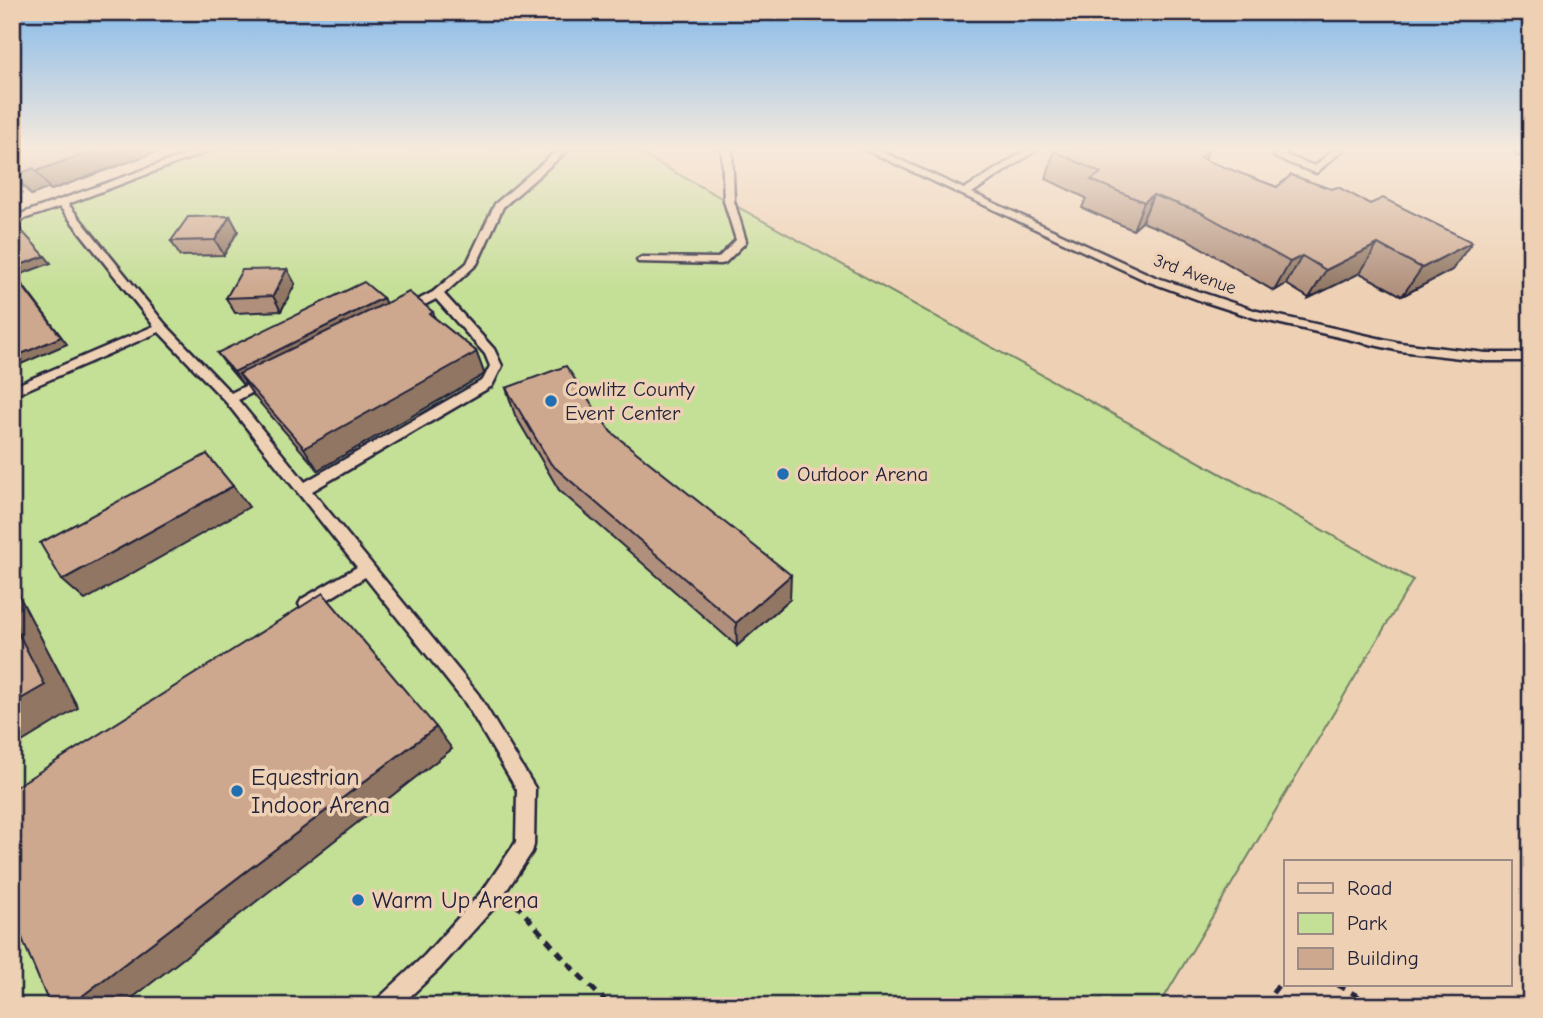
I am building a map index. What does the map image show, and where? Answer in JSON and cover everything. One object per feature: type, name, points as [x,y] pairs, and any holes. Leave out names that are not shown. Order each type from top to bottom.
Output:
[{"type":"lane","points":[[12,220],[77,197]]},
{"type":"lane","points":[[388,319],[437,294],[472,264],[499,206],[510,197]]},
{"type":"lane","points":[[642,260],[721,261],[741,241],[729,197]]},
{"type":"lane","name":"3rd Avenue","points":[[973,197],[1151,279],[1255,314],[1400,347],[1486,357],[1531,358]]},
{"type":"lane","points":[[62,202],[161,327],[230,399],[472,699],[526,788],[525,845],[499,884],[432,962],[385,1006]]},
{"type":"lane","points":[[303,490],[488,383],[496,366],[490,352],[437,294]]},
{"type":"lane","points":[[12,393],[161,327]]},
{"type":"lane","points":[[230,399],[278,374]]},
{"type":"lane","points":[[295,613],[366,569]]},
{"type":"path","points":[[499,884],[573,969],[610,1006]]},
{"type":"path","points":[[1263,1006],[1280,983],[1284,982]]},
{"type":"path","points":[[1339,986],[1377,1006]]},
{"type":"green space","name":"Cowlitz County Event Center","points":[[83,197],[719,197],[1413,580],[1159,1006],[12,1006],[12,222]]},
{"type":"building","points":[[1131,197],[1151,197],[1144,202]]},
{"type":"building","points":[[1157,197],[1356,197],[1370,204],[1383,198],[1472,242],[1422,268],[1378,244],[1326,270],[1302,256],[1290,262],[1200,212]]},
{"type":"building","points":[[230,216],[215,240],[171,241],[188,217]]},
{"type":"building","points":[[20,229],[45,256],[12,268],[12,232]]},
{"type":"building","points":[[287,269],[273,296],[226,298],[242,270]]},
{"type":"building","points":[[12,272],[61,337],[12,358]]},
{"type":"building","points":[[364,282],[383,298],[234,372],[217,353]]},
{"type":"building","points":[[409,292],[433,312],[430,314],[476,351],[475,353],[304,448],[239,374]]},
{"type":"building","points":[[566,366],[611,432],[791,575],[736,623],[551,464],[506,388]]},
{"type":"building","points":[[207,454],[233,486],[62,580],[40,543]]},
{"type":"building","name":"Equestrian Indoor Arena","points":[[323,593],[436,727],[69,1006],[50,1006],[12,914],[12,789]]},
{"type":"building","points":[[12,621],[45,685],[12,704]]},
{"type":"place","name":"Cowlitz County Event Center","points":[[551,401]]},
{"type":"place","name":"Outdoor Arena","points":[[783,474]]},
{"type":"place","name":"Equestrian Indoor Arena","points":[[237,791]]},
{"type":"place","name":"Warm Up Arena","points":[[358,900]]}]
